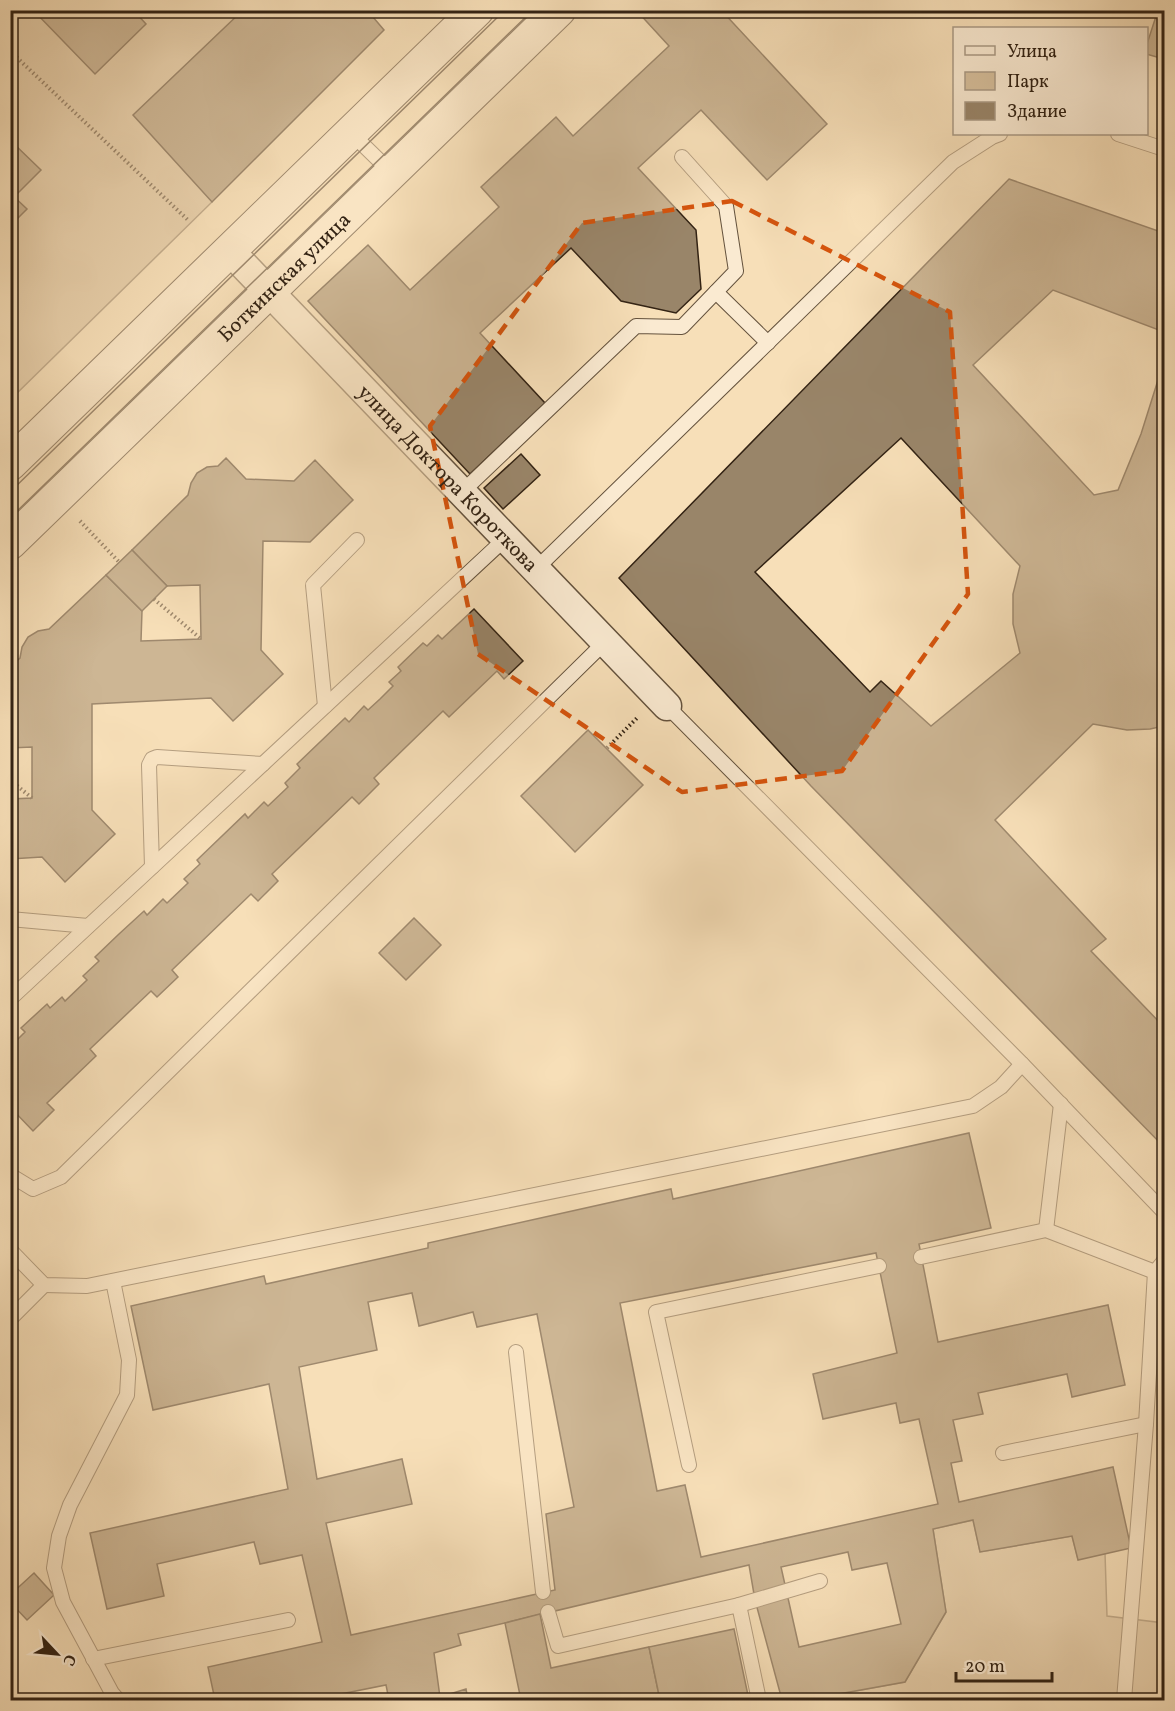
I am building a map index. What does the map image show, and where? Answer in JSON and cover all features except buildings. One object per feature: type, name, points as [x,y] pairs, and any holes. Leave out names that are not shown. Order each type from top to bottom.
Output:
[{"type":"main road","points":[[10,464],[477,10]]},
{"type":"main road","name":"Боткинская улица","points":[[10,543],[392,173],[546,15]]},
{"type":"street","name":"улица Доктора Короткова","points":[[230,251],[663,701]]},
{"type":"lane","points":[[351,133],[392,173]]},
{"type":"lane","points":[[536,569],[953,162],[997,135]]},
{"type":"lane","points":[[1121,135],[1164,149]]},
{"type":"lane","points":[[462,492],[636,326],[682,327],[736,272],[726,207],[682,157]]},
{"type":"lane","points":[[716,292],[768,343]]},
{"type":"lane","points":[[10,999],[506,538]]},
{"type":"lane","points":[[325,706],[313,585],[357,540]]},
{"type":"lane","points":[[10,1175],[33,1189],[61,1177],[605,642]]},
{"type":"lane","points":[[663,701],[1023,1064],[1164,1212]]},
{"type":"lane","points":[[152,867],[149,765],[152,759],[157,757],[263,764]]},
{"type":"lane","points":[[10,919],[88,926]]},
{"type":"lane","points":[[10,1250],[44,1285],[87,1286],[973,1106],[1001,1087],[1023,1064]]},
{"type":"lane","points":[[1046,1230],[1061,1104]]},
{"type":"lane","points":[[921,1257],[1046,1230],[1155,1272]]},
{"type":"lane","points":[[1124,1701],[1146,1424],[1155,1272],[1164,1261]]},
{"type":"lane","points":[[689,1465],[656,1311],[879,1266]]},
{"type":"lane","points":[[113,1281],[129,1360],[127,1395],[70,1505],[59,1536],[54,1568],[63,1602],[112,1694],[118,1701]]},
{"type":"lane","points":[[10,1319],[44,1285]]},
{"type":"lane","points":[[516,1352],[543,1593]]},
{"type":"lane","points":[[1003,1453],[1146,1424]]},
{"type":"lane","points":[[548,1612],[558,1646],[739,1605],[820,1581]]},
{"type":"lane","points":[[739,1605],[759,1701]]},
{"type":"lane","points":[[93,1659],[288,1620]]},
{"type":"path","points":[[10,51],[189,221]]},
{"type":"path","points":[[75,516],[119,562]]},
{"type":"path","points":[[154,599],[201,639]]},
{"type":"path","points":[[607,748],[663,701]]},
{"type":"path","points":[[10,780],[32,798]]},
{"type":"highlighted area","points":[[732,201],[950,312],[968,594],[842,771],[682,792],[478,654],[430,426],[582,223]]},
{"type":"green space","points":[[11,11],[243,11],[212,202],[11,399]]},
{"type":"green space","points":[[973,1520],[980,1552],[1072,1536],[1078,1559],[1105,1553],[1107,1616],[1164,1623],[1164,1700],[812,1700],[905,1682],[946,1612],[933,1529]]},
{"type":"tram line","points":[[10,492],[505,10]]},
{"type":"tram line","points":[[10,518],[533,10]]}]
